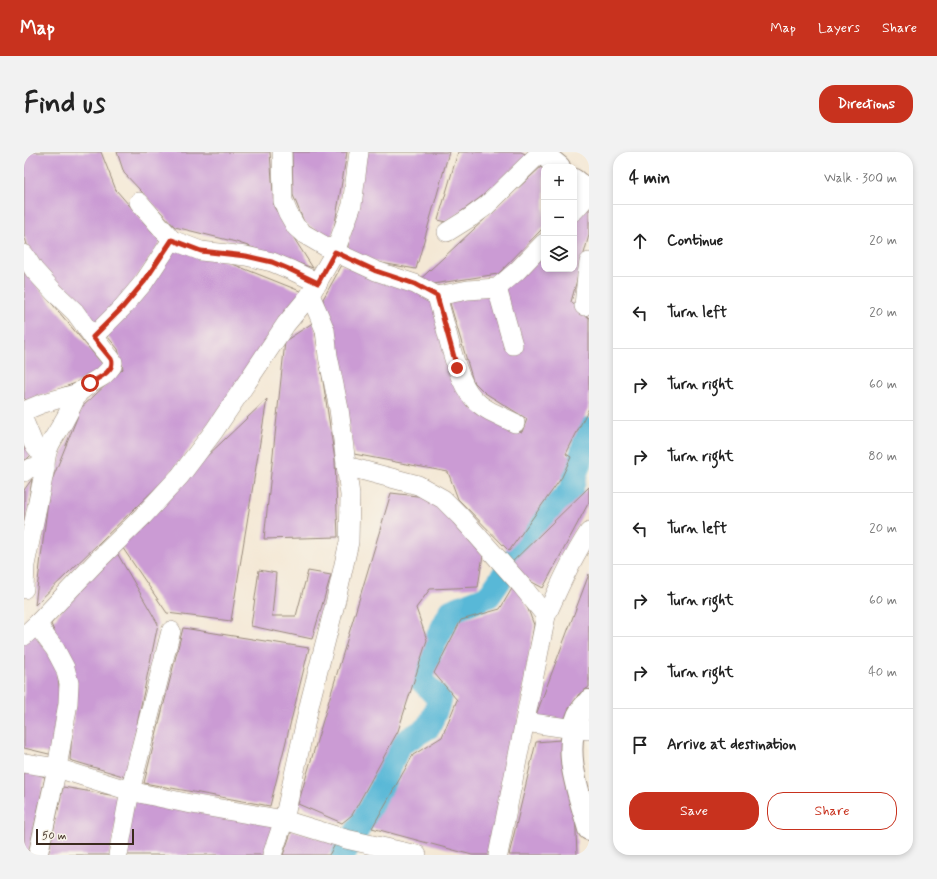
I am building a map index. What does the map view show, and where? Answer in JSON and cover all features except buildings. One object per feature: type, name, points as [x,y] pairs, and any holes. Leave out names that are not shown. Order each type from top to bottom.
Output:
[{"type":"main road","points":[[541,152],[555,164]]},
{"type":"main road","points":[[577,183],[589,193]]},
{"type":"main road","points":[[589,701],[579,715],[581,729],[572,739],[573,773],[589,829]]},
{"type":"street","points":[[282,152],[283,201],[296,227],[304,234],[335,252],[376,271],[415,284],[437,296],[468,290],[497,288],[517,271],[541,246]]},
{"type":"street","points":[[24,636],[143,516],[180,476],[214,431],[286,324],[314,289],[335,252],[352,205],[360,152]]},
{"type":"street","points":[[447,232],[486,206],[541,152]]},
{"type":"street","points":[[577,207],[589,193]]},
{"type":"street","points":[[139,202],[172,240],[201,251],[246,256],[272,262],[291,270],[314,289],[318,312],[325,330],[328,356],[339,409],[350,495],[349,542],[310,702],[284,820],[272,855]]},
{"type":"street","points":[[93,337],[122,308],[144,282],[172,240]]},
{"type":"street","points":[[24,254],[34,270],[75,312],[113,362],[112,366],[102,376],[90,383],[78,393],[48,448],[25,565],[24,589]]},
{"type":"street","points":[[584,306],[589,262]]},
{"type":"street","points":[[497,288],[513,345]]},
{"type":"street","points":[[437,296],[457,368],[466,388],[473,398],[479,403],[515,423]]},
{"type":"street","points":[[24,411],[41,404],[78,393]]},
{"type":"street","points":[[24,421],[33,443],[45,463]]},
{"type":"street","points":[[24,472],[27,468],[45,463]]},
{"type":"street","points":[[346,466],[418,485],[443,498],[522,586],[546,616]]},
{"type":"street","points":[[498,855],[546,616],[579,548],[589,532]]},
{"type":"street","points":[[38,623],[43,633],[55,649],[65,668],[69,683],[68,703],[57,768],[38,855]]},
{"type":"street","points":[[118,855],[130,791],[171,631]]},
{"type":"street","points":[[525,722],[581,729]]},
{"type":"street","points":[[24,763],[57,768],[130,791],[186,803],[284,820],[365,844],[417,855]]},
{"type":"waterway","points":[[343,855],[381,789],[399,745],[429,727],[440,700],[421,680],[431,650],[451,611],[489,596],[539,523],[571,490],[589,429]]},
{"type":"route","points":[[90,383],[108,371],[113,362],[93,337],[122,308],[144,282],[172,240],[201,251],[246,256],[272,262],[318,283],[335,252],[376,271],[415,284],[437,296],[457,368]]}]
